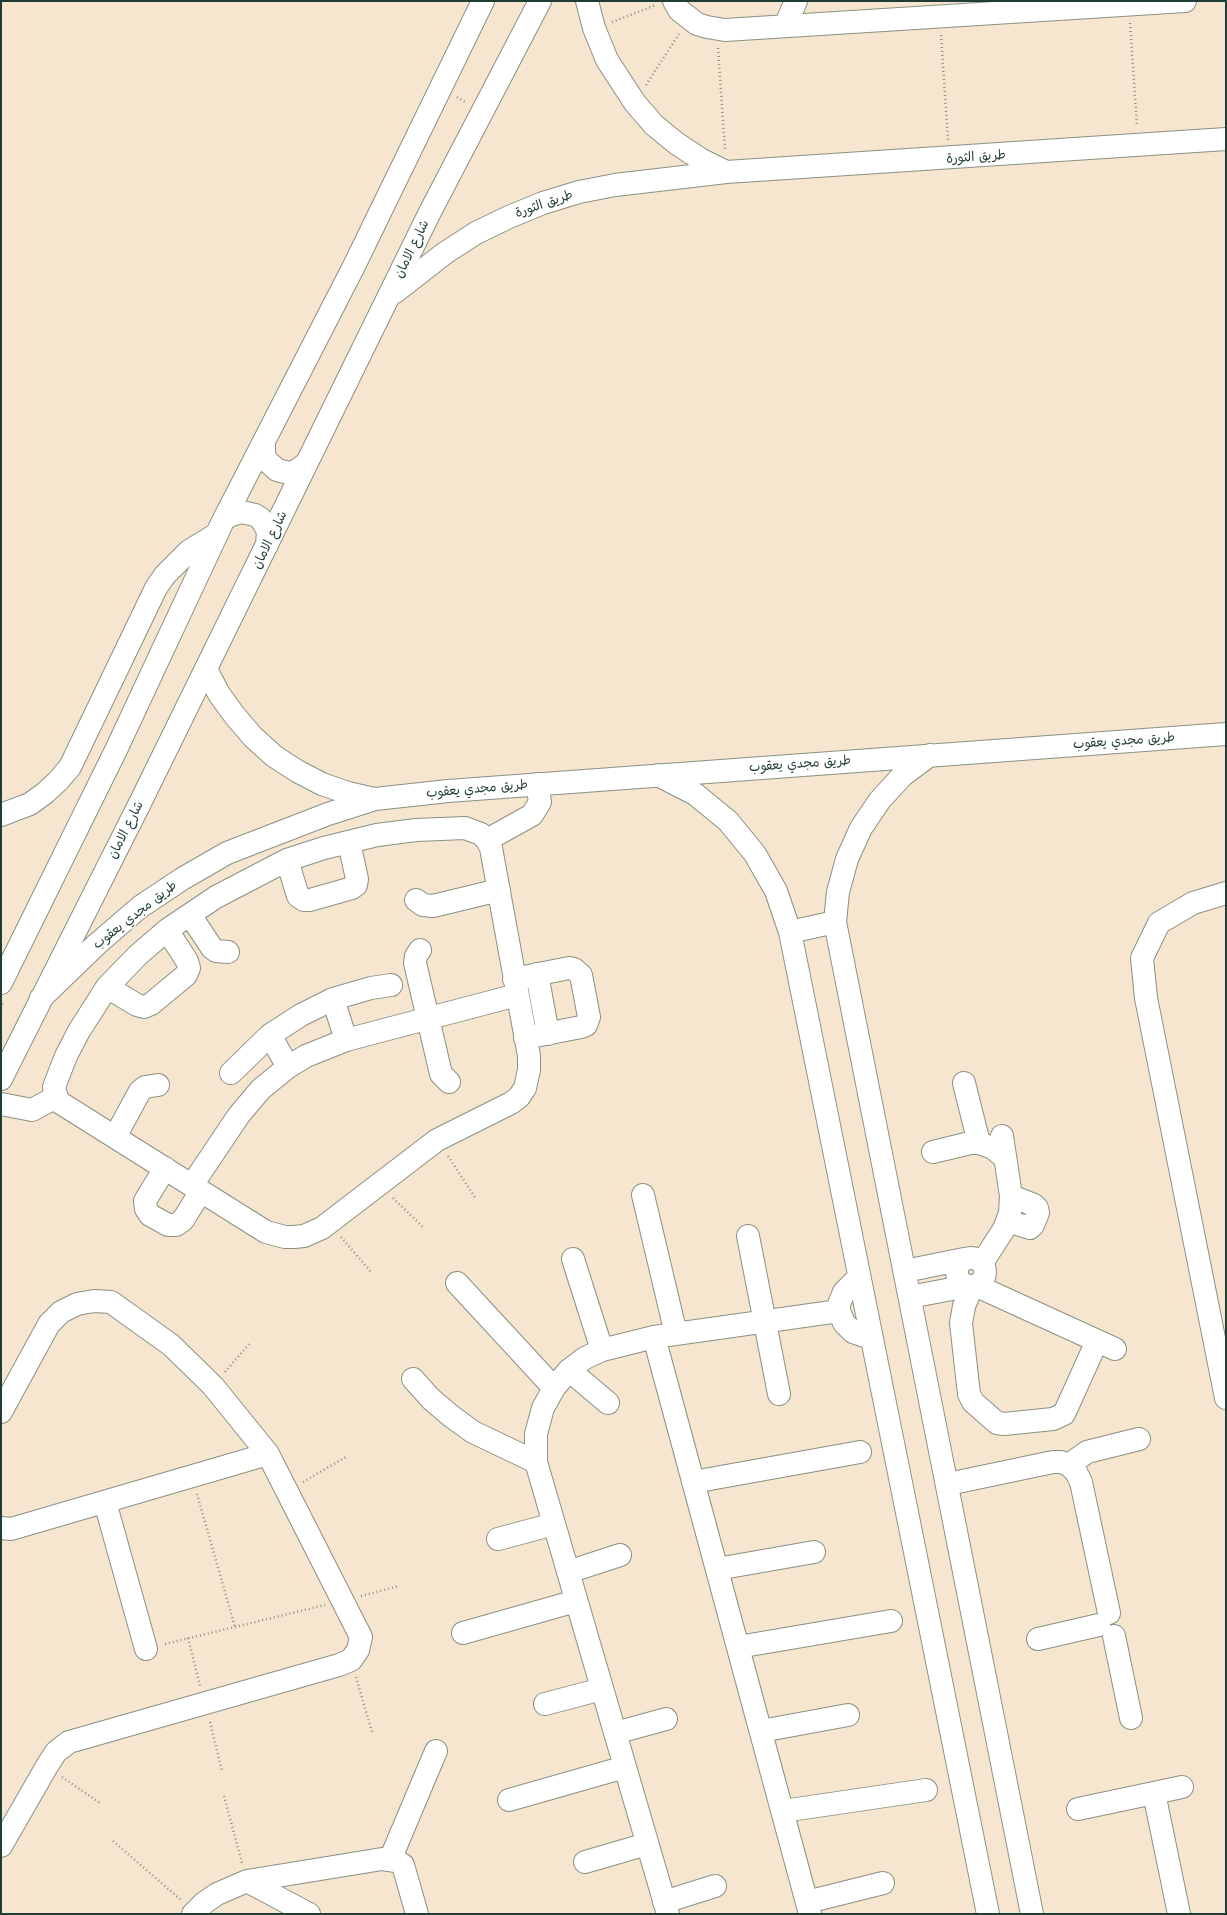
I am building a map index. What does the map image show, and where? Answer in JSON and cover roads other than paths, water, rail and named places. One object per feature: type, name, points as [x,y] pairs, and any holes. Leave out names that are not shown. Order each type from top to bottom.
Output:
[{"type":"street","points":[[1,983],[116,750],[220,528],[354,266],[483,1]]},
{"type":"street","name":"شارع الامان","points":[[1,1079],[206,669],[387,299],[540,1]]},
{"type":"street","points":[[587,1],[594,28],[612,70],[635,103],[654,125],[676,143],[700,159],[726,172]]},
{"type":"street","points":[[785,26],[796,1]]},
{"type":"street","points":[[667,2],[688,18],[707,28],[717,29],[940,16],[1073,4],[1129,5],[1185,1]]},
{"type":"street","name":"طريق الثورة","points":[[387,299],[415,275],[457,245],[509,217],[543,203],[579,192],[615,185],[726,172],[1226,139]]},
{"type":"street","points":[[264,441],[264,454],[271,466],[277,470],[289,472],[296,471],[307,463]]},
{"type":"street","points":[[1,814],[30,804],[58,781],[70,766],[156,588],[165,575],[189,551],[220,528],[228,516],[242,512],[255,515],[261,519],[268,531],[267,545]]},
{"type":"street","name":"طريق مجدي يعقوب","points":[[206,669],[219,694],[235,716],[274,756],[297,771],[322,784],[348,793],[375,799]]},
{"type":"street","name":"طريق مجدي يعقوب","points":[[41,998],[97,944],[140,907],[182,879],[227,853],[328,814],[375,799],[448,790],[1226,734]]},
{"type":"street","points":[[930,755],[903,775],[880,800],[861,828],[845,865],[838,892],[835,922],[948,1484],[1032,1914]]},
{"type":"street","points":[[658,775],[695,794],[728,821],[751,848],[776,891],[790,932],[988,1914]]},
{"type":"street","points":[[487,840],[532,815],[540,802],[537,784]]},
{"type":"street","points":[[465,828],[481,834],[487,840],[491,848],[499,890],[525,1038],[529,1070],[525,1088],[512,1103],[437,1140],[322,1228],[304,1236],[285,1237],[266,1232],[59,1102],[56,1098],[54,1087],[66,1056],[79,1031],[107,987],[138,954],[167,930],[216,897],[244,881],[287,860],[306,853],[348,842],[377,835],[416,830],[465,828]]},
{"type":"street","points":[[287,860],[298,896],[304,900],[310,900],[352,888],[356,885],[357,879],[348,842]]},
{"type":"street","points":[[416,900],[423,905],[433,906],[499,890]]},
{"type":"street","points":[[1226,893],[1193,903],[1159,923],[1142,958],[1146,998],[1226,1398]]},
{"type":"street","points":[[190,915],[212,948],[216,951],[228,952]]},
{"type":"street","points":[[790,932],[835,922]]},
{"type":"street","points":[[107,987],[137,1006],[144,1007],[151,1004],[186,975],[189,968],[187,961],[167,930]]},
{"type":"street","points":[[420,950],[416,956],[415,963],[441,1074],[449,1082]]},
{"type":"street","points":[[165,1168],[145,1201],[146,1209],[150,1215],[168,1225],[176,1225],[183,1220],[196,1188],[239,1115],[261,1089],[288,1067],[326,1047],[428,1017],[516,987],[537,974],[569,968],[578,971],[589,1016],[586,1025],[525,1038]]},
{"type":"street","points":[[537,974],[548,1034]]},
{"type":"street","points":[[231,1073],[270,1035],[301,1015],[334,999],[365,990],[391,985]]},
{"type":"street","points":[[334,999],[346,1040]]},
{"type":"street","points":[[270,1035],[288,1067]]},
{"type":"street","points":[[964,1083],[979,1143]]},
{"type":"street","points":[[115,1137],[140,1091],[145,1087],[158,1085]]},
{"type":"street","points":[[1,1104],[32,1110],[56,1098]]},
{"type":"street","points":[[905,1270],[973,1261],[1007,1221],[1011,1196],[1002,1136]]},
{"type":"street","points":[[933,1152],[979,1143],[993,1148],[1005,1158]]},
{"type":"street","points":[[643,1195],[676,1334]]},
{"type":"street","points":[[748,1236],[779,1394]]},
{"type":"street","points":[[573,1259],[602,1350]]},
{"type":"street","points":[[910,1297],[972,1286],[985,1278],[986,1273],[973,1261]]},
{"type":"street","points":[[860,1280],[854,1282],[844,1292],[839,1311],[844,1323],[853,1332],[865,1336],[871,1335]]},
{"type":"street","points":[[457,1283],[554,1388]]},
{"type":"street","points":[[972,1286],[1106,1345],[1064,1414],[1053,1419],[1004,1424],[997,1422],[973,1402],[969,1394],[961,1323],[964,1306],[972,1286]]},
{"type":"street","points":[[1,1412],[49,1324],[61,1312],[77,1304],[94,1301],[111,1302],[171,1345],[213,1386],[268,1454],[361,1637],[358,1650],[350,1660],[339,1665],[74,1740],[56,1752],[1,1846]]},
{"type":"street","points":[[715,1886],[666,1908],[536,1462],[536,1434],[543,1408],[554,1388],[569,1370],[584,1358],[602,1350],[654,1337],[839,1311]]},
{"type":"street","points":[[654,1337],[809,1908],[883,1883]]},
{"type":"street","points":[[569,1370],[608,1403]]},
{"type":"street","points":[[413,1379],[431,1399],[473,1432],[536,1462]]},
{"type":"street","points":[[1068,1465],[1087,1452],[1139,1439]]},
{"type":"street","points":[[693,1482],[860,1452]]},
{"type":"street","points":[[1,1528],[11,1529],[268,1454]]},
{"type":"street","points":[[948,1484],[1053,1462],[1061,1462],[1068,1465],[1076,1472],[1080,1482],[1107,1625],[1131,1718]]},
{"type":"street","points":[[106,1502],[146,1649]]},
{"type":"street","points":[[498,1539],[554,1524]]},
{"type":"street","points":[[717,1569],[814,1552]]},
{"type":"street","points":[[568,1572],[620,1555]]},
{"type":"street","points":[[463,1632],[576,1601]]},
{"type":"street","points":[[738,1647],[891,1621]]},
{"type":"street","points":[[1038,1640],[1107,1625]]},
{"type":"street","points":[[545,1704],[602,1689]]},
{"type":"street","points":[[761,1731],[848,1714]]},
{"type":"street","points":[[615,1733],[666,1719]]},
{"type":"street","points":[[390,1860],[436,1751]]},
{"type":"street","points":[[509,1800],[624,1767]]},
{"type":"street","points":[[1078,1809],[1182,1787]]},
{"type":"street","points":[[783,1811],[926,1790]]},
{"type":"street","points":[[1154,1793],[1179,1914]]},
{"type":"street","points":[[585,1862],[647,1844]]},
{"type":"street","points":[[194,1913],[217,1894],[246,1881],[390,1860],[402,1865],[417,1914]]},
{"type":"street","points":[[246,1881],[309,1914]]}]
